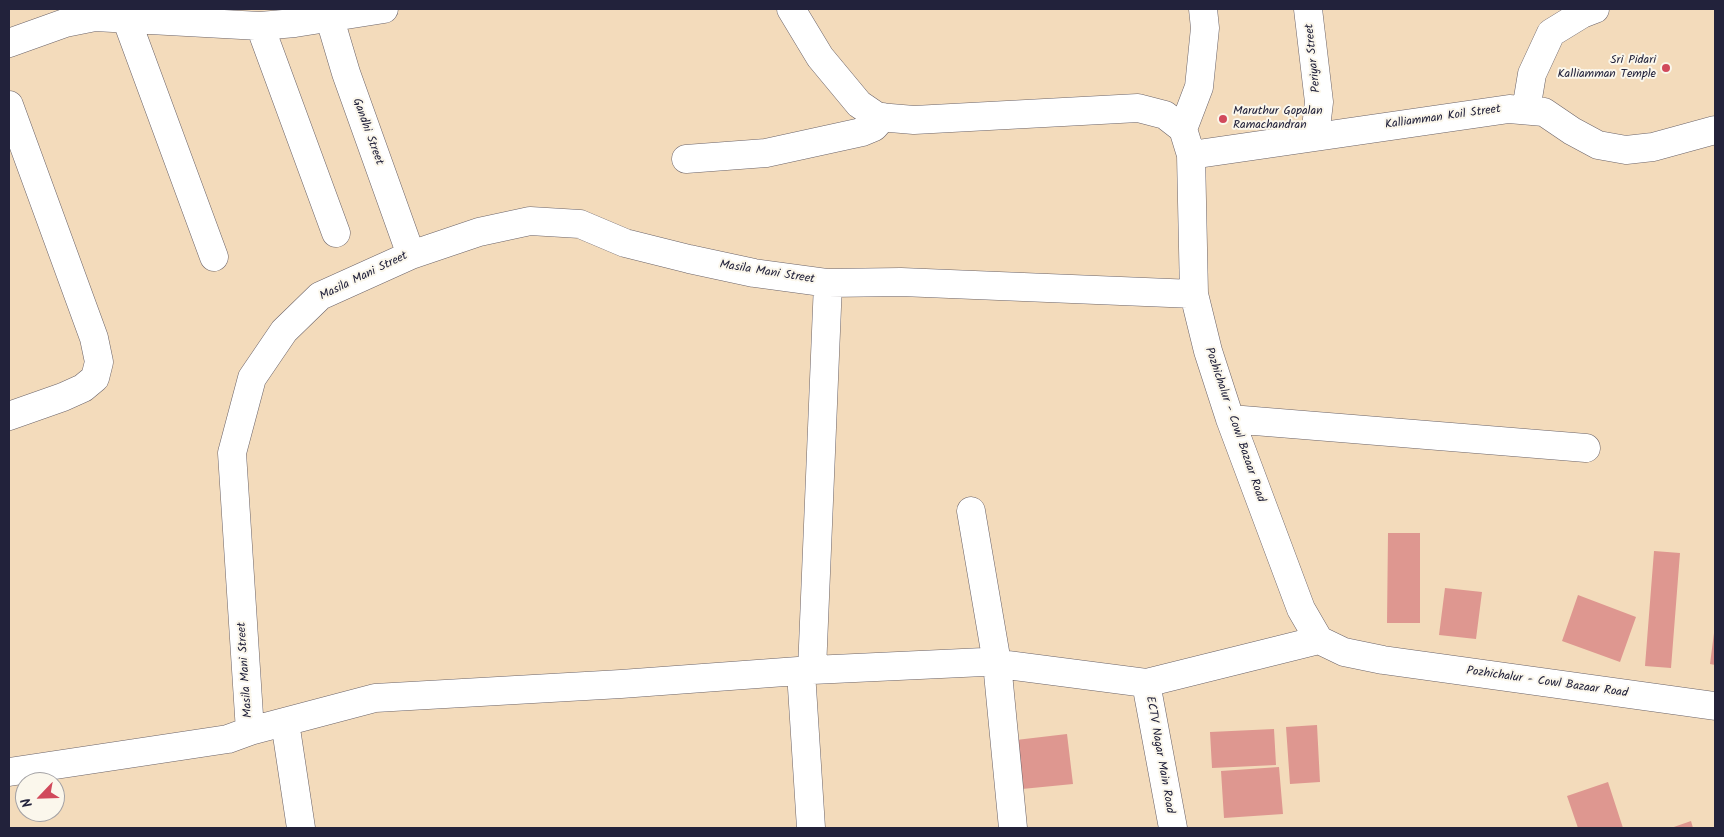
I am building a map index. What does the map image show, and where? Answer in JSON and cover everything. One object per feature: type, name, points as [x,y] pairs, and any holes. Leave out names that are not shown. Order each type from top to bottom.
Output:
[{"type":"street","points":[[9,43],[65,23],[95,17],[260,26],[295,23],[328,13],[384,9]]},
{"type":"street","points":[[791,9],[820,57],[859,104],[878,117],[914,120],[1138,108],[1165,115],[1183,129],[1199,87],[1204,28],[1203,9]]},
{"type":"street","name":"Periyar Street","points":[[1308,9],[1319,102],[1315,136]]},
{"type":"street","points":[[1526,110],[1532,74],[1551,33],[1582,14],[1596,9]]},
{"type":"street","name":"Gandhi Street","points":[[328,13],[346,73],[411,255]]},
{"type":"street","points":[[126,18],[214,257]]},
{"type":"street","points":[[260,26],[336,233]]},
{"type":"street","points":[[9,105],[94,338],[99,362],[95,378],[83,388],[63,398],[9,416]]},
{"type":"street","name":"Kalliamman Koil Street","points":[[1191,155],[1509,108],[1544,112],[1572,131],[1598,145],[1626,150],[1653,147],[1715,130]]},
{"type":"street","points":[[686,159],[766,153],[862,132],[874,127],[883,117]]},
{"type":"street","name":"Pozhichalur - Cowl Bazaar Road","points":[[1183,129],[1191,155],[1194,294],[1208,351],[1230,419],[1301,609],[1318,640],[1344,652],[1383,660],[1715,706]]},
{"type":"street","name":"Masila Mani Street","points":[[250,731],[232,453],[252,378],[284,331],[320,296],[411,255],[479,232],[530,221],[580,224],[625,243],[689,259],[754,273],[828,283],[901,282],[1194,294]]},
{"type":"street","points":[[810,828],[806,671],[828,283]]},
{"type":"street","points":[[1230,419],[1586,448]]},
{"type":"street","points":[[971,511],[997,663],[1013,828]]},
{"type":"street","points":[[9,772],[228,739],[250,731],[375,698],[806,671],[984,662],[1146,683],[1318,640]]},
{"type":"street","name":"ECTV Nagar Main Road","points":[[1146,683],[1172,828]]},
{"type":"street","points":[[285,722],[301,828]]},
{"type":"building","points":[[1388,533],[1420,533],[1420,623],[1387,623]]},
{"type":"building","points":[[1654,551],[1680,553],[1671,668],[1645,666]]},
{"type":"building","points":[[1445,588],[1482,592],[1476,639],[1439,635]]},
{"type":"building","points":[[1578,595],[1636,617],[1620,662],[1562,641]]},
{"type":"building","points":[[1715,633],[1715,665],[1710,664]]},
{"type":"building","points":[[1317,725],[1320,782],[1290,784],[1286,727]]},
{"type":"building","points":[[1274,729],[1276,765],[1212,768],[1210,732]]},
{"type":"building","points":[[1067,734],[1073,784],[1022,789],[1016,740]]},
{"type":"building","points":[[1279,767],[1283,814],[1224,818],[1221,771]]},
{"type":"building","points":[[1608,782],[1623,828],[1578,828],[1567,796]]},
{"type":"building","points":[[1691,821],[1693,828],[1671,828]]},
{"type":"place","name":"Sri Pidari Kalliamman Temple","points":[[1666,68]]},
{"type":"place","name":"Maruthur Gopalan Ramachandran","points":[[1223,119]]}]
